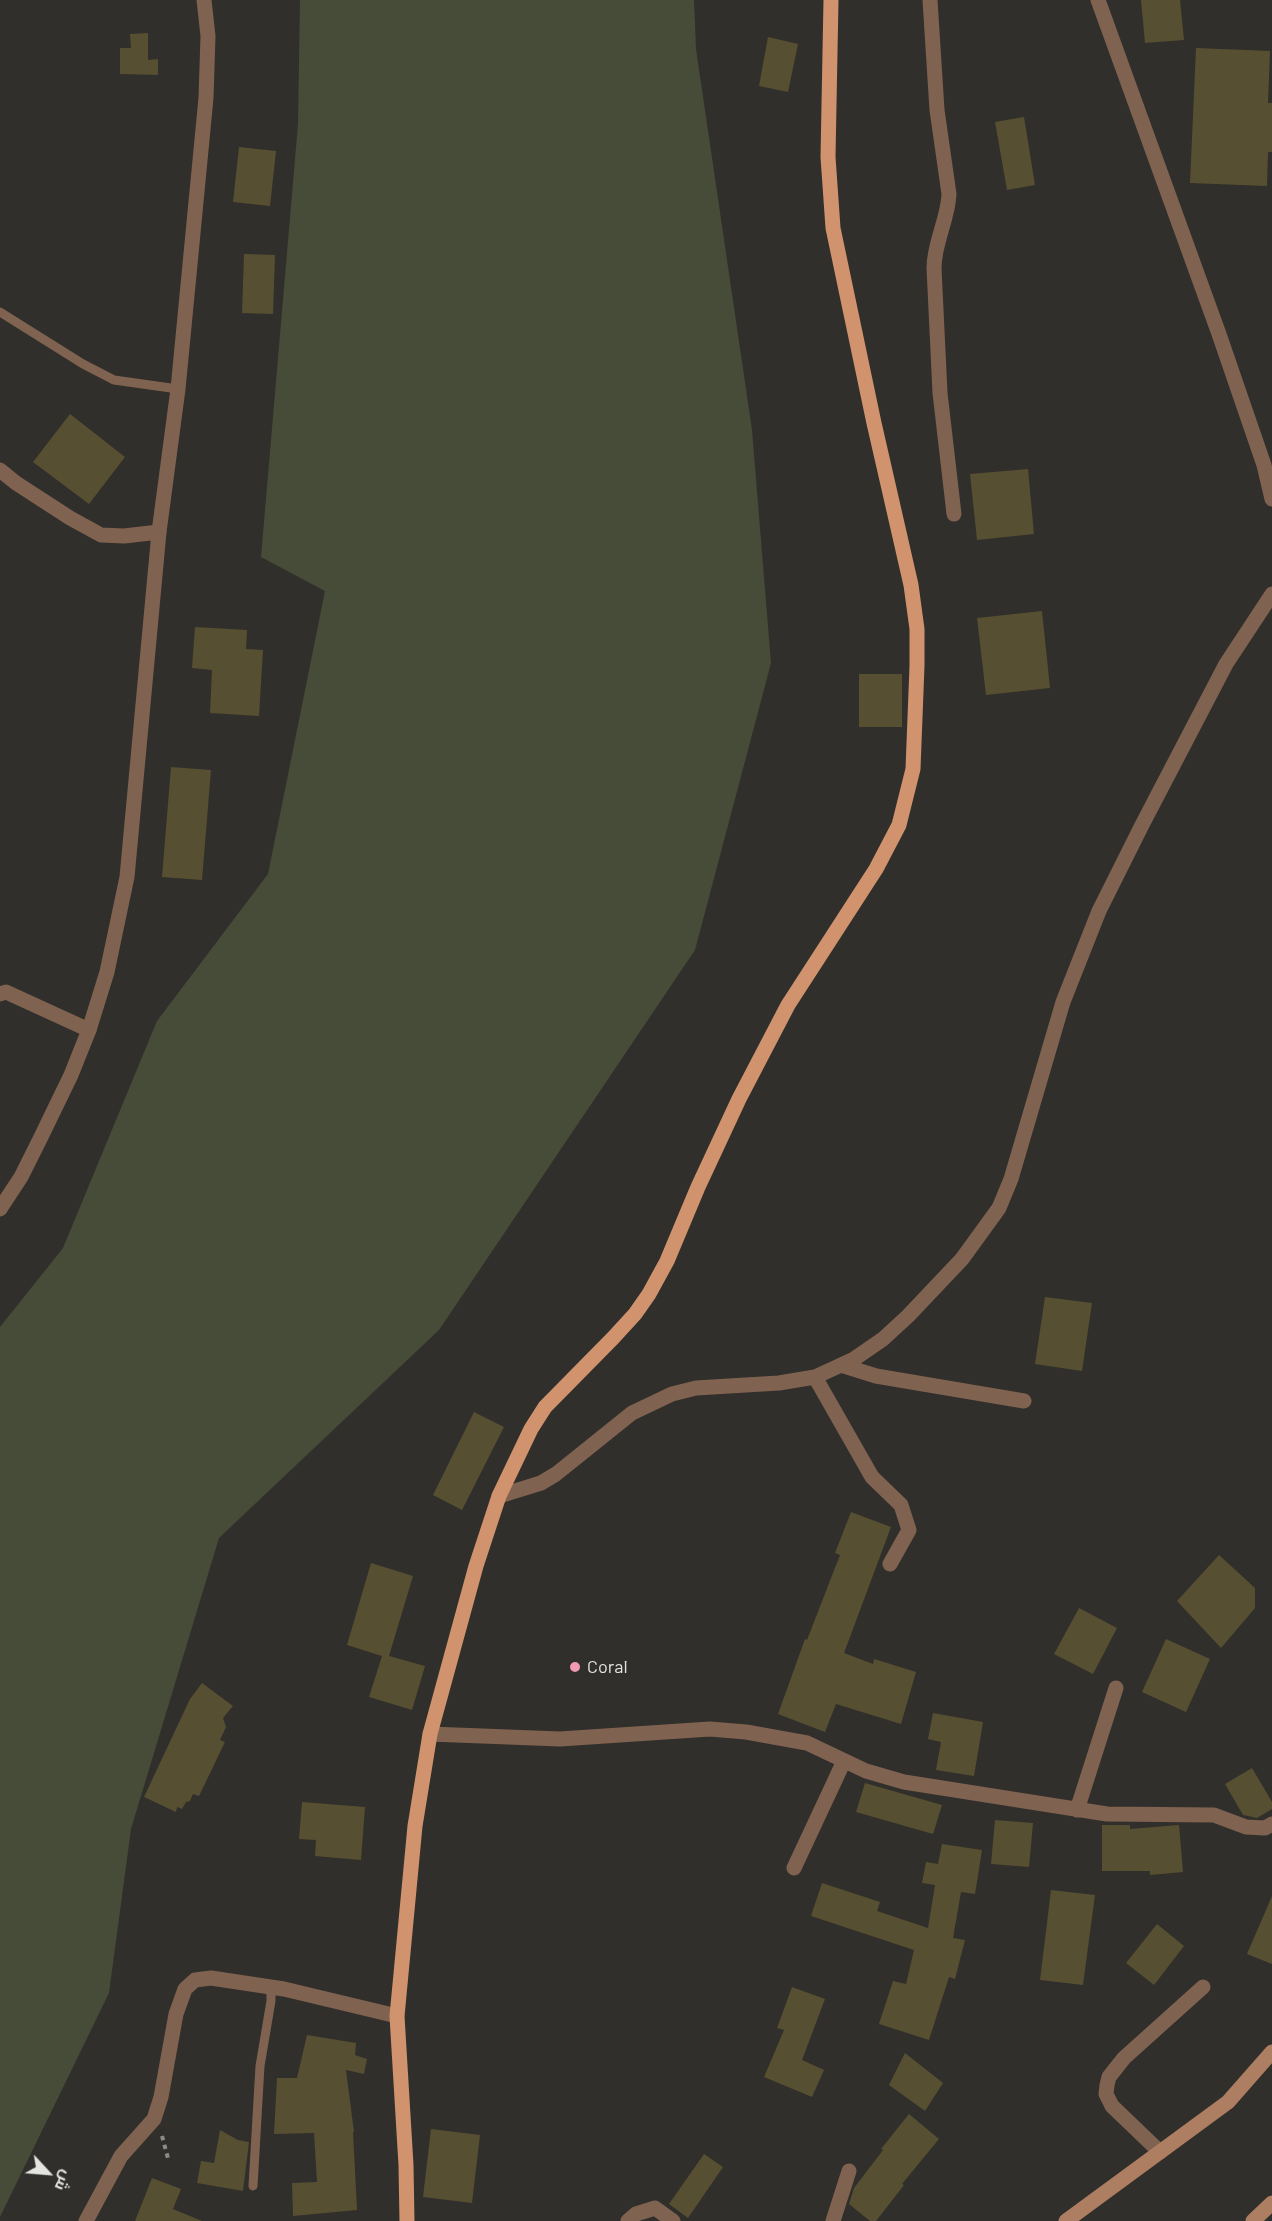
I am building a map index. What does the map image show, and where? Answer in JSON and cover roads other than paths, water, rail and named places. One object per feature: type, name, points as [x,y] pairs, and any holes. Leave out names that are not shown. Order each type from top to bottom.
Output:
[{"type":"main road","points":[[406,2221],[406,2165],[397,2016],[414,1835],[430,1734],[476,1566],[499,1496],[531,1429],[545,1407],[621,1330],[649,1294],[667,1262],[698,1187],[739,1100],[788,1005],[876,869],[899,825],[909,793],[916,734],[917,628],[902,540],[874,423],[833,228],[828,157],[831,0]]},
{"type":"main road","points":[[1066,2221],[1228,2102],[1272,2052]]},
{"type":"main road","points":[[1253,2221],[1272,2203]]},
{"type":"street","points":[[0,1209],[21,1178],[71,1075],[89,1030],[107,972],[127,877],[159,532],[178,389],[206,98],[208,36],[204,0]]},
{"type":"street","points":[[930,0],[937,110],[948,194],[948,203],[935,251],[934,268],[939,383],[954,514]]},
{"type":"street","points":[[1098,0],[1219,334],[1263,465],[1272,499]]},
{"type":"street","points":[[0,470],[16,483],[101,536],[159,532]]},
{"type":"street","points":[[499,1496],[549,1479],[632,1413],[672,1394],[696,1388],[779,1383],[815,1377],[854,1359],[883,1339],[908,1316],[962,1258],[999,1208],[1011,1179],[1063,1002],[1099,911],[1226,664],[1272,594]]},
{"type":"street","points":[[0,994],[6,992],[89,1030]]},
{"type":"street","points":[[841,1365],[876,1376],[1024,1401]]},
{"type":"street","points":[[815,1377],[872,1478],[901,1505],[909,1530],[890,1564]]},
{"type":"street","points":[[1077,1810],[1116,1688]]},
{"type":"street","points":[[430,1734],[560,1739],[710,1729],[746,1732],[807,1743],[866,1772],[904,1782],[1107,1815],[1214,1815],[1246,1827],[1265,1828],[1272,1824]]},
{"type":"street","points":[[794,1868],[822,1803],[844,1761]]},
{"type":"street","points":[[86,2221],[121,2156],[154,2119],[161,2097],[176,2014],[185,1989],[195,1980],[202,1978],[271,1987],[397,2016]]},
{"type":"street","points":[[1160,2152],[1112,2106],[1106,2094],[1109,2077],[1124,2058],[1203,1986]]},
{"type":"street","points":[[833,2221],[849,2170]]},
{"type":"street","points":[[628,2221],[636,2214],[656,2208],[674,2221]]},
{"type":"lane","points":[[0,312],[83,364],[114,380],[178,389]]},
{"type":"lane","points":[[253,2186],[260,2066],[271,2001],[271,1987]]},
{"type":"place","name":"Coral","points":[[575,1667]]}]
